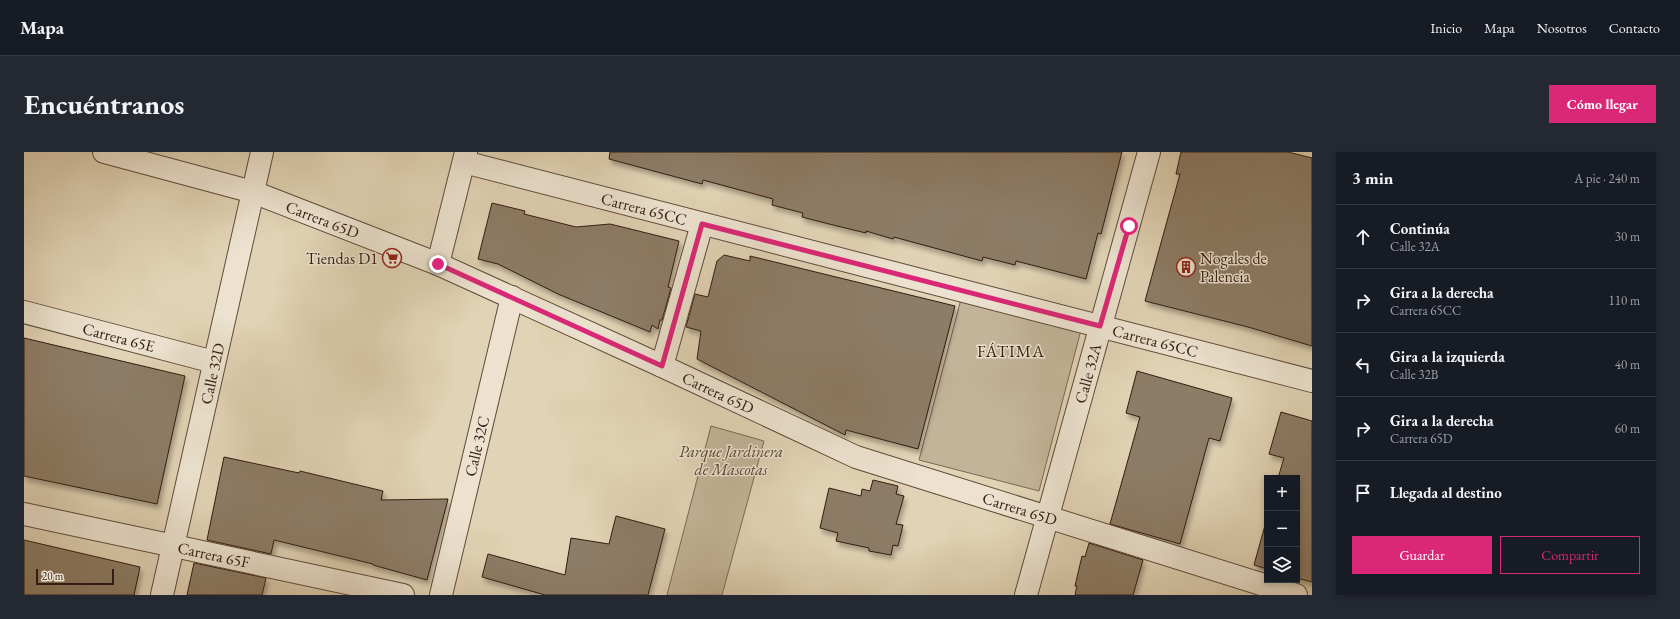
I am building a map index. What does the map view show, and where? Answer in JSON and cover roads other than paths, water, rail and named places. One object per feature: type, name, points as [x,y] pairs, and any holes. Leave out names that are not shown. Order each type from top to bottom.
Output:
[{"type":"street","name":"Carrera 65D","points":[[104,152],[253,192],[438,264],[662,366],[856,457],[1047,519],[1296,595]]},
{"type":"street","name":"Calle 32D","points":[[162,595],[262,152]]},
{"type":"street","name":"Calle 32A","points":[[1026,595],[1149,152]]},
{"type":"street","name":"Carrera 65CC","points":[[465,157],[702,224],[1312,381]]},
{"type":"street","points":[[438,264],[465,157]]},
{"type":"street","points":[[662,366],[702,224]]},
{"type":"street","name":"Calle 32C","points":[[441,595],[512,297]]},
{"type":"street","name":"Carrera 65E","points":[[24,312],[214,362]]},
{"type":"street","name":"Carrera 65F","points":[[24,514],[374,592],[403,595]]},
{"type":"place","name":"Tiendas D1","points":[[392,258]]},
{"type":"place","name":"Nogales de Palencia","points":[[1186,267]]},
{"type":"district","name":"FÁTIMA","points":[[1011,351]]},
{"type":"park label","name":"Parque Jardinera de Mascotas","points":[[731,460]]}]
